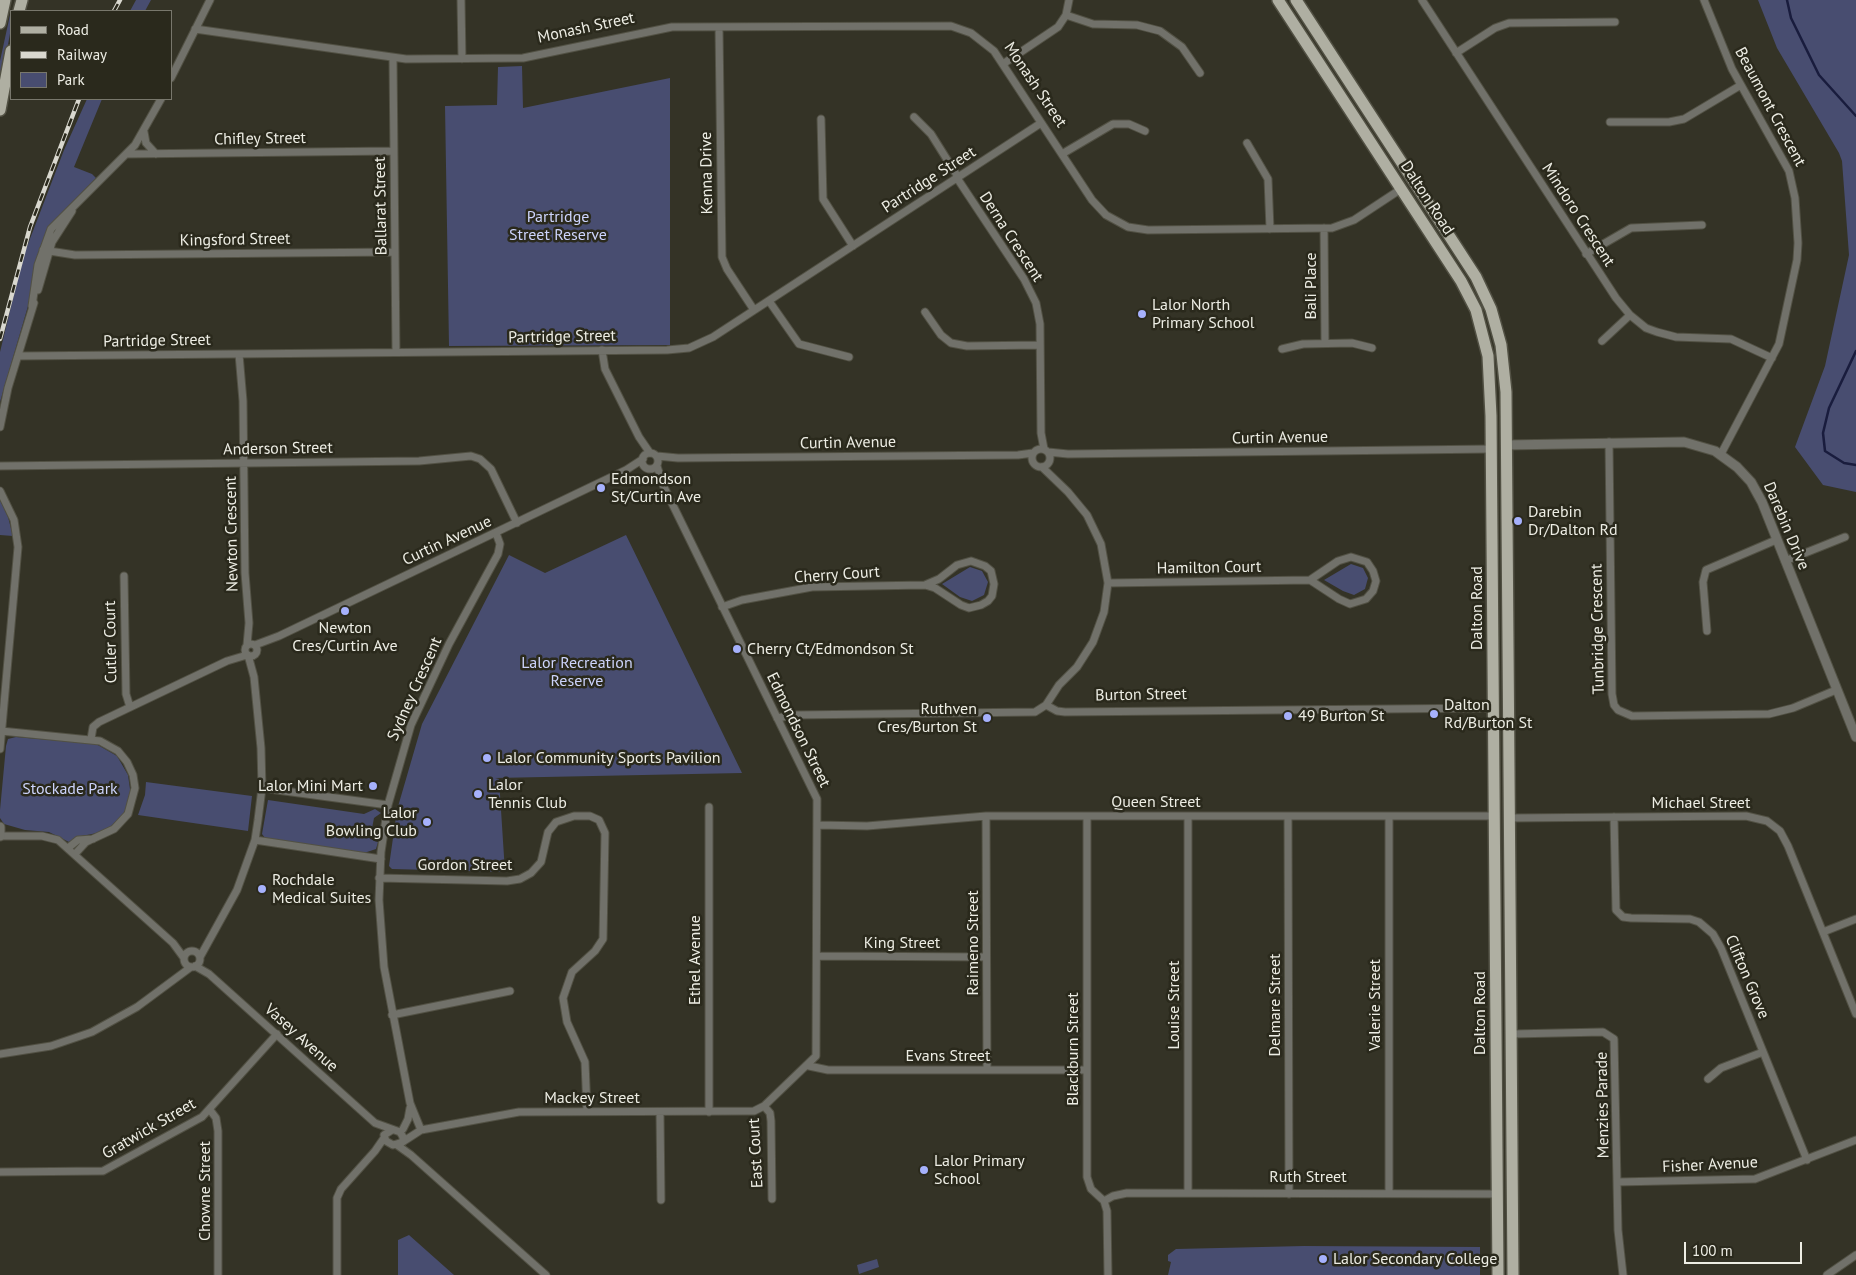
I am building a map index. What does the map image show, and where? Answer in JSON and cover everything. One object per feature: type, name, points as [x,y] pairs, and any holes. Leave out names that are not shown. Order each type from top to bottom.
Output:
[{"type":"main road","points":[[0,23],[4,0]]},
{"type":"main road","name":"Dalton Road","points":[[1278,0],[1461,281],[1479,319],[1490,371],[1498,1275]]},
{"type":"main road","name":"Dalton Road","points":[[1296,0],[1476,277],[1492,313],[1503,360],[1506,445],[1509,708],[1513,1275]]},
{"type":"main road","points":[[0,110],[10,56]]},
{"type":"main road","name":"Monash Street","points":[[1402,189],[1414,181]]},
{"type":"main road","name":"Burton Street","points":[[1494,708],[1509,708]]},
{"type":"main road","name":"Ruth Street","points":[[1497,1194],[1513,1194]]},
{"type":"street","points":[[172,76],[210,0]]},
{"type":"street","points":[[462,0],[462,59]]},
{"type":"street","points":[[1003,64],[1050,35],[1066,15],[1070,0]]},
{"type":"street","name":"Mindoro Crescent","points":[[1422,0],[1586,254],[1630,315],[1646,328],[1657,332],[1676,337],[1731,339],[1772,358]]},
{"type":"street","name":"Beaumont Crescent","points":[[1704,0],[1728,62],[1786,163],[1792,178],[1795,198],[1797,260],[1782,333],[1772,358],[1721,454]]},
{"type":"street","points":[[1066,15],[1093,24],[1137,25],[1160,31],[1182,48],[1200,73]]},
{"type":"street","points":[[1456,53],[1495,28],[1509,23],[1615,22]]},
{"type":"street","name":"Monash Street","points":[[195,29],[393,59],[462,59],[523,58],[666,28],[951,26],[962,29],[981,39],[994,51],[1097,207],[1111,218],[1128,227],[1148,230],[1338,227],[1354,220],[1402,189]]},
{"type":"street","name":"Kenna Drive","points":[[719,27],[722,257],[727,269],[754,310]]},
{"type":"street","name":"Ballarat Street","points":[[393,59],[396,352]]},
{"type":"street","points":[[1610,122],[1669,122],[1684,119],[1741,86]]},
{"type":"street","points":[[0,427],[5,400],[46,251],[47,237],[57,221],[77,205],[127,154],[144,132],[160,100]]},
{"type":"street","name":"Derna Crescent","points":[[914,118],[931,134],[1031,292],[1039,314],[1041,433],[1044,454],[1033,462]]},
{"type":"street","points":[[821,119],[823,199],[853,246]]},
{"type":"street","name":"Partridge Street","points":[[18,356],[689,348],[706,342],[1041,123]]},
{"type":"street","points":[[1062,154],[1112,124],[1129,124],[1145,131]]},
{"type":"street","points":[[144,132],[146,143],[156,154]]},
{"type":"street","points":[[1246,143],[1268,178],[1270,229]]},
{"type":"street","name":"Chifley Street","points":[[127,154],[394,151]]},
{"type":"street","points":[[1586,254],[1631,228],[1702,225]]},
{"type":"street","name":"Bali Place","points":[[1324,228],[1325,343]]},
{"type":"street","name":"Kingsford Street","points":[[46,251],[75,255],[395,252]]},
{"type":"street","points":[[769,301],[799,344],[849,357]]},
{"type":"street","points":[[926,312],[941,335],[950,343],[967,346],[1040,345]]},
{"type":"street","points":[[1602,341],[1630,315]]},
{"type":"street","name":"Bali Place","points":[[1282,349],[1295,345],[1325,343],[1352,343],[1372,348]]},
{"type":"street","name":"Edmondson Street","points":[[602,350],[605,369],[778,718],[816,799],[818,826],[817,1053],[808,1066],[764,1106]]},
{"type":"street","name":"Newton Crescent","points":[[0,1054],[51,1046],[92,1032],[137,1008],[176,976],[207,941],[237,890],[255,840],[262,788],[245,573],[243,401],[239,354]]},
{"type":"street","name":"Tunbridge Crescent","points":[[1609,442],[1612,694],[1614,706],[1618,710],[1632,716],[1769,714],[1793,708],[1836,690]]},
{"type":"street","name":"Darebin Drive","points":[[1506,445],[1684,442],[1704,446],[1721,454],[1737,467],[1757,492],[1856,738]]},
{"type":"street","name":"Curtin Avenue","points":[[91,739],[95,724],[626,470],[650,461],[678,458],[1492,449]]},
{"type":"street","points":[[1042,467],[1044,454]]},
{"type":"street","points":[[1044,454],[1055,480]]},
{"type":"street","name":"Curtin Avenue","points":[[1018,455],[1042,467],[1077,501],[1096,531],[1105,559],[1108,583],[1104,612],[1093,642],[1086,654],[1059,685],[1046,705]]},
{"type":"street","name":"Anderson Street","points":[[0,466],[419,461],[471,456],[480,459],[491,469],[517,523]]},
{"type":"street","points":[[0,491],[14,520],[18,547],[0,749]]},
{"type":"street","name":"Sydney Crescent","points":[[421,1130],[410,1103],[392,1015],[381,943],[379,878],[381,859],[388,805],[411,725],[449,644],[498,554],[500,544],[496,532]]},
{"type":"street","points":[[1785,561],[1845,537]]},
{"type":"street","points":[[1707,631],[1703,582],[1706,570],[1776,540]]},
{"type":"street","points":[[1351,557],[1367,562],[1374,571],[1376,581],[1373,591],[1366,599],[1350,604],[1338,599],[1310,580],[1338,561],[1351,557]]},
{"type":"street","name":"Cherry Court","points":[[722,607],[742,600],[812,587],[925,585],[935,588],[969,608],[988,601],[992,596],[994,584],[991,571],[986,566],[971,560],[957,565],[939,579],[925,585]]},
{"type":"street","name":"Cutler Court","points":[[124,576],[126,694],[130,707]]},
{"type":"street","name":"Hamilton Court","points":[[1108,583],[1310,580]]},
{"type":"street","points":[[778,718],[794,715],[1035,712],[1042,710],[1046,705]]},
{"type":"street","name":"Burton Street","points":[[1046,705],[1057,711],[1065,712],[1494,708]]},
{"type":"street","points":[[1,731],[91,739],[107,744],[123,756],[132,775],[135,788],[132,806],[124,819],[114,829],[84,844],[75,854]]},
{"type":"street","points":[[262,788],[388,805]]},
{"type":"street","name":"Ethel Avenue","points":[[709,808],[709,1112]]},
{"type":"street","name":"Gordon Street","points":[[379,878],[507,881],[520,879],[531,873],[541,862],[548,832],[556,822],[567,817],[590,816],[595,817],[602,823],[605,833],[603,939],[596,951],[572,972],[563,998],[567,1022],[585,1062],[587,1111]]},
{"type":"street","name":"Queen Street","points":[[818,826],[867,826],[986,816],[1494,816]]},
{"type":"street","name":"Raimeno Street","points":[[986,816],[987,1070]]},
{"type":"street","name":"Blackburn Street","points":[[1087,816],[1087,1181],[1091,1189],[1104,1201]]},
{"type":"street","name":"Louise Street","points":[[1188,816],[1188,1193]]},
{"type":"street","name":"Delmare Street","points":[[1288,816],[1289,1194]]},
{"type":"street","name":"Valerie Street","points":[[1389,816],[1389,1193]]},
{"type":"street","name":"Michael Street","points":[[1510,818],[1746,816],[1767,821],[1784,838],[1856,1014]]},
{"type":"street","name":"Clifton Grove","points":[[1614,817],[1616,910],[1623,917],[1631,918],[1690,919],[1699,922],[1713,934],[1721,948],[1807,1160]]},
{"type":"street","name":"Vasey Avenue","points":[[0,832],[54,838],[68,848],[375,1122],[384,1137],[399,1143]]},
{"type":"street","points":[[68,848],[78,840],[94,838]]},
{"type":"street","points":[[255,840],[381,859]]},
{"type":"street","points":[[1823,932],[1856,918]]},
{"type":"street","name":"King Street","points":[[817,956],[986,956]]},
{"type":"street","points":[[392,1015],[510,992]]},
{"type":"street","name":"Menzies Parade","points":[[1512,1034],[1603,1032],[1608,1033],[1614,1039],[1619,1249],[1623,1275]]},
{"type":"street","name":"Gratwick Street","points":[[0,1172],[100,1172],[196,1121],[210,1110],[277,1034]]},
{"type":"street","points":[[1708,1079],[1721,1068],[1763,1052]]},
{"type":"street","name":"Evans Street","points":[[808,1066],[828,1070],[1087,1070]]},
{"type":"street","name":"Sydney Crescent","points":[[397,1130],[408,1119],[410,1103]]},
{"type":"street","name":"Mackey Street","points":[[397,1130],[421,1130],[519,1112],[750,1112],[764,1106]]},
{"type":"street","name":"East Court","points":[[764,1106],[770,1113],[772,1122],[772,1199]]},
{"type":"street","name":"Chowne Street","points":[[210,1110],[216,1118],[218,1131],[218,1275]]},
{"type":"street","points":[[660,1112],[661,1200]]},
{"type":"street","name":"Vasey Avenue","points":[[375,1122],[397,1130]]},
{"type":"street","points":[[337,1275],[337,1198],[341,1189],[376,1151],[384,1137],[397,1130],[402,1133],[399,1143],[411,1155],[546,1275]]},
{"type":"street","name":"Mackey Street","points":[[376,1151],[399,1143],[421,1130]]},
{"type":"street","name":"Fisher Avenue","points":[[1617,1182],[1744,1180],[1765,1176],[1856,1140]]},
{"type":"street","name":"Ruth Street","points":[[1104,1201],[1113,1196],[1127,1193],[1497,1194]]},
{"type":"street","points":[[1104,1201],[1108,1216],[1108,1275]]},
{"type":"street","points":[[1827,1275],[1856,1255]]},
{"type":"green space","points":[[136,0],[151,0],[146,10],[131,10]]},
{"type":"green space","points":[[1758,0],[1856,0],[1856,492],[1823,485],[1795,447],[1825,366],[1849,255],[1842,161],[1777,48]]},
{"type":"green space","points":[[10,15],[10,34],[0,89],[0,61]]},
{"type":"green space","name":"Partridge Street Reserve","points":[[522,66],[523,108],[670,78],[670,345],[449,346],[445,106],[497,105],[498,67]]},
{"type":"green space","points":[[87,100],[102,100],[74,167],[92,174],[96,178],[53,222],[37,263],[28,306],[0,402],[0,352],[23,257],[64,150]]},
{"type":"green space","points":[[0,500],[8,517],[13,536],[0,535]]},
{"type":"green space","name":"Lalor Recreation Reserve","points":[[626,535],[742,773],[495,778],[499,779],[505,872],[392,869],[389,866],[397,810],[422,724],[509,555],[545,573]]},
{"type":"green space","points":[[1351,564],[1363,568],[1368,578],[1365,589],[1354,595],[1324,580]]},
{"type":"green space","points":[[970,567],[982,571],[988,582],[984,595],[972,601],[960,597],[942,584]]},
{"type":"green space","name":"Stockade Park","points":[[16,737],[96,744],[117,756],[128,775],[131,796],[127,809],[119,822],[107,831],[82,836],[69,842],[49,832],[25,830],[4,824],[0,818],[0,810],[6,746],[8,739]]},
{"type":"green space","name":"Stockade Park","points":[[146,782],[252,796],[248,831],[138,815],[145,795]]},
{"type":"green space","points":[[268,800],[364,814],[375,809],[381,813],[374,818],[370,839],[378,842],[376,849],[364,853],[265,838],[262,834]]},
{"type":"green space","points":[[409,1235],[454,1275],[398,1275],[398,1240]]},
{"type":"green space","name":"Lalor Secondary College","points":[[1304,1246],[1480,1247],[1480,1275],[1168,1275],[1171,1262],[1168,1261],[1168,1255],[1176,1249]]},
{"type":"green space","points":[[877,1259],[879,1267],[859,1274],[857,1265]]},
{"type":"waterway","points":[[1787,0],[1791,18],[1819,75],[1856,116]]},
{"type":"waterway","points":[[1856,351],[1829,408],[1823,433],[1825,451],[1844,463],[1856,465]]},
{"type":"railway","points":[[115,10],[120,0]]},
{"type":"railway","points":[[0,339],[30,227],[79,100]]},
{"type":"place","name":"Lalor North Primary School","points":[[1142,314]]},
{"type":"place","name":"Edmondson St/Curtin Ave","points":[[601,488]]},
{"type":"place","name":"Darebin Dr/Dalton Rd","points":[[1518,521]]},
{"type":"place","name":"Newton Cres/Curtin Ave","points":[[345,611]]},
{"type":"place","name":"Cherry Ct/Edmondson St","points":[[737,649]]},
{"type":"place","name":"Dalton Rd/Burton St","points":[[1434,714]]},
{"type":"place","name":"49 Burton St","points":[[1288,716]]},
{"type":"place","name":"Ruthven Cres/Burton St","points":[[987,718]]},
{"type":"place","name":"Lalor Community Sports Pavilion","points":[[487,758]]},
{"type":"place","name":"Lalor Mini Mart","points":[[373,786]]},
{"type":"place","name":"Lalor Tennis Club","points":[[478,794]]},
{"type":"place","name":"Lalor Bowling Club","points":[[427,822]]},
{"type":"place","name":"Rochdale Medical Suites","points":[[262,889]]},
{"type":"place","name":"Lalor Primary School","points":[[924,1170]]},
{"type":"place","name":"Lalor Secondary College","points":[[1323,1259]]}]
